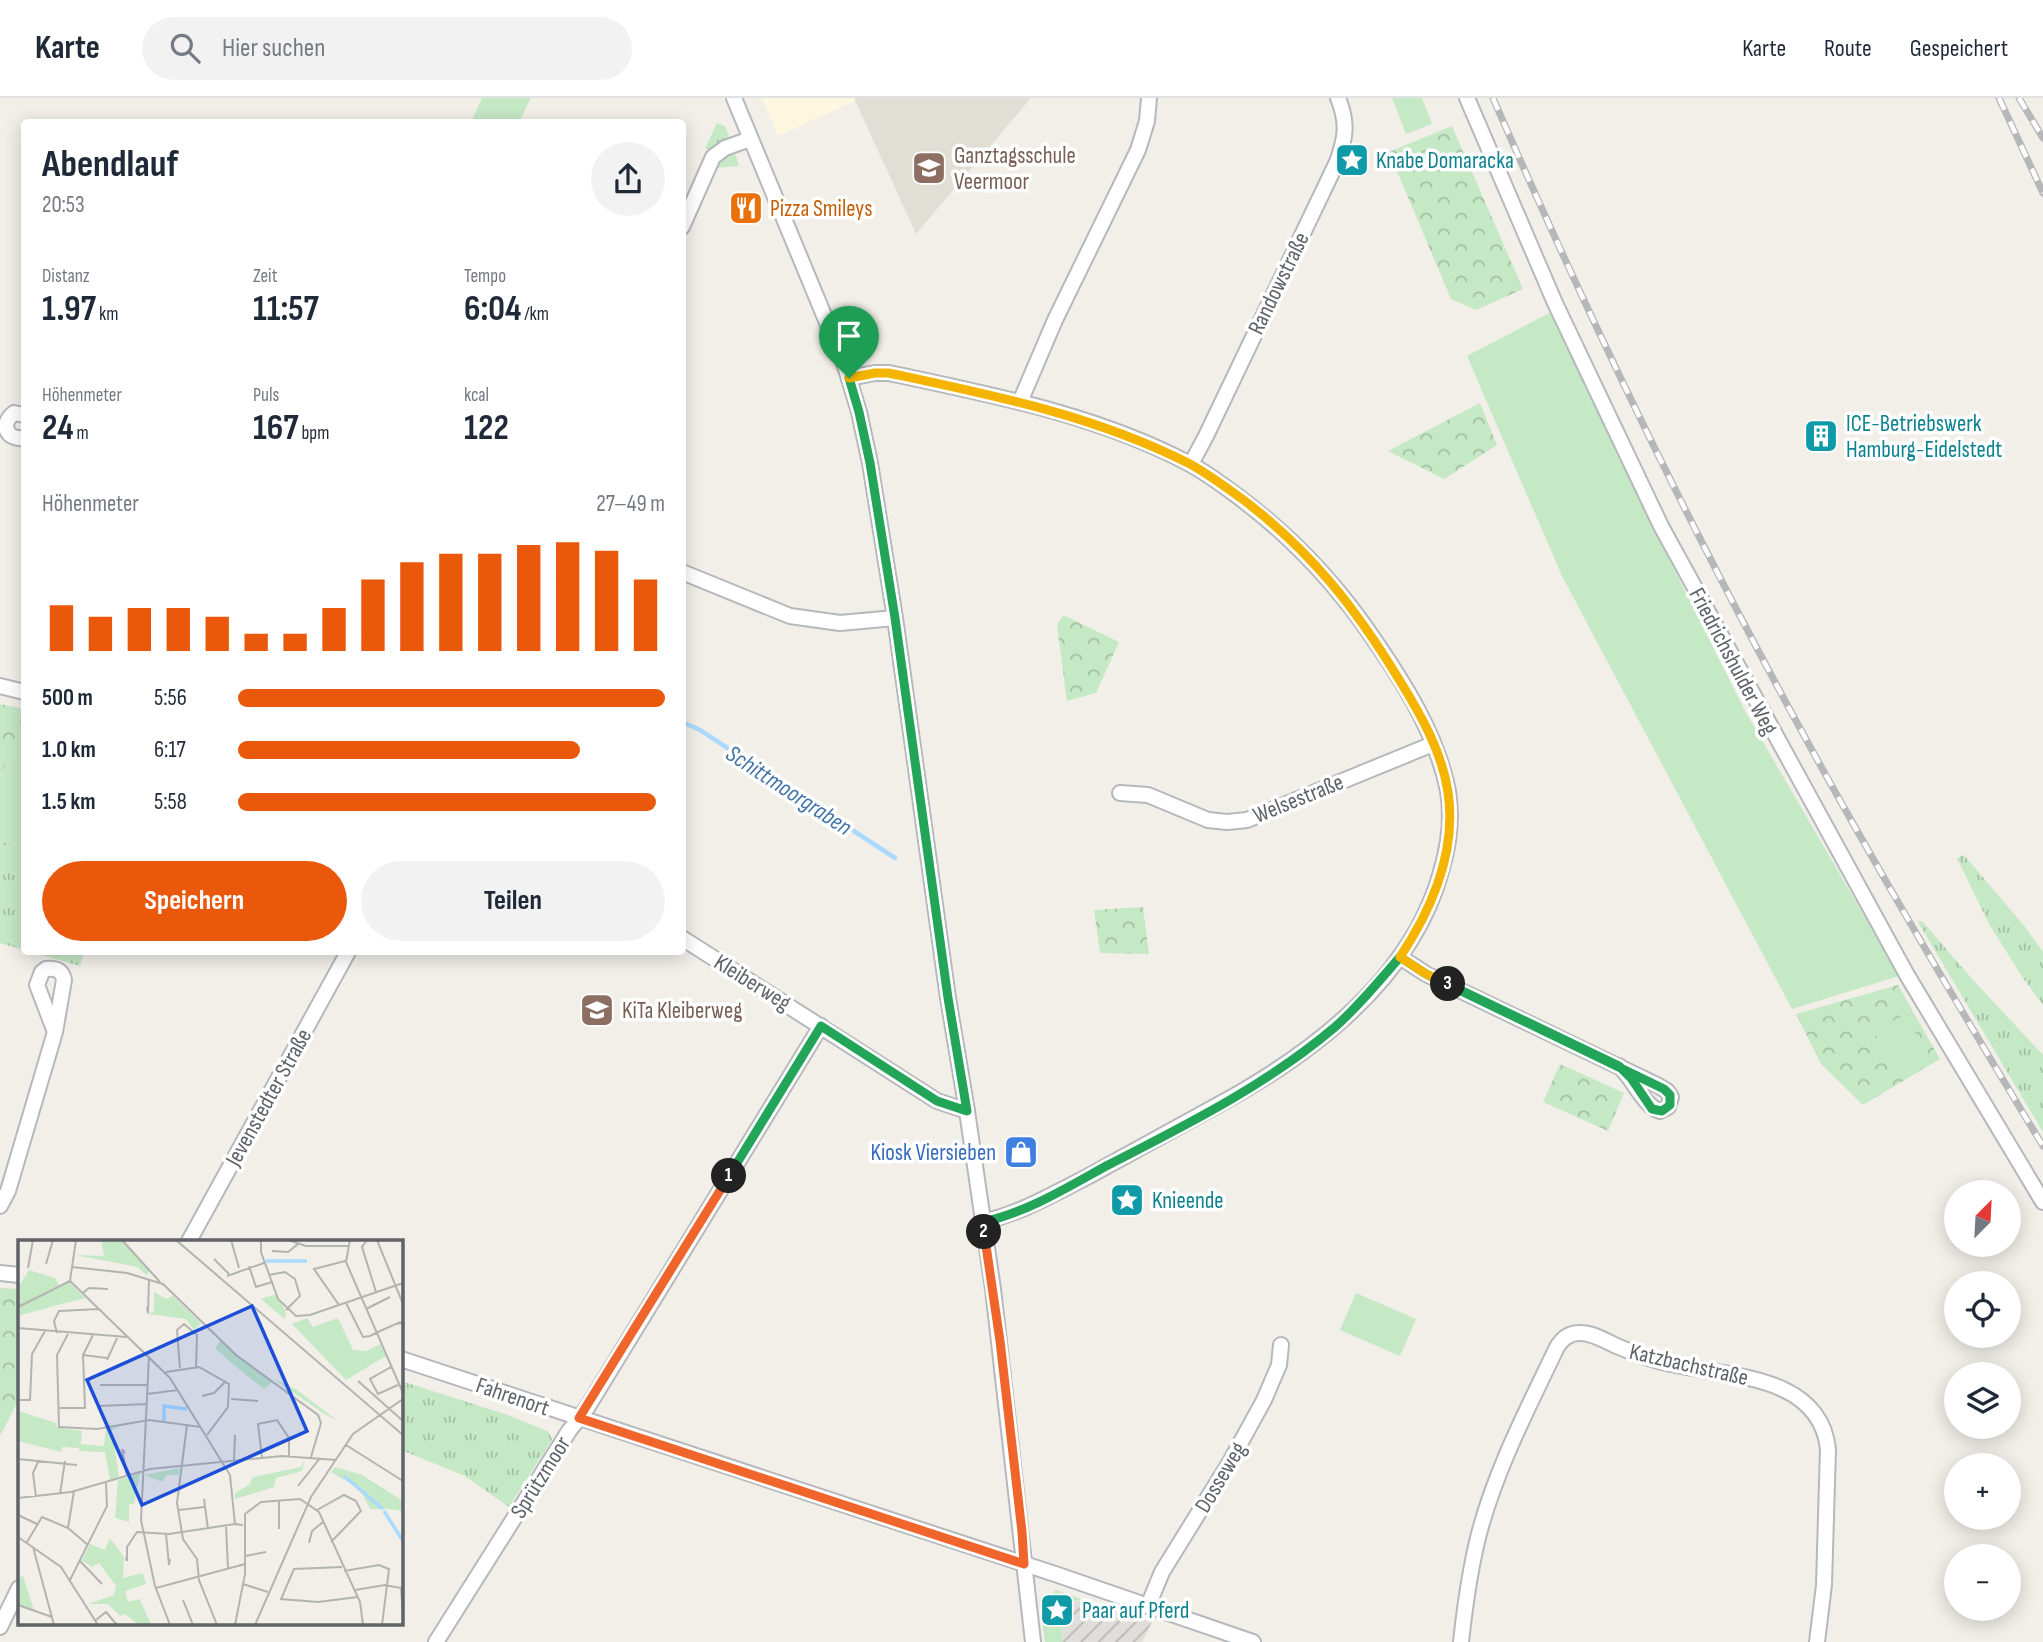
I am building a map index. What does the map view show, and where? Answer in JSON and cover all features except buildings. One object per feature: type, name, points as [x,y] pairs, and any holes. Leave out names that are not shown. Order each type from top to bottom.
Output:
[{"type":"street","points":[[734,98],[849,378],[870,463],[1000,1341],[1033,1642]]},
{"type":"street","points":[[1020,402],[1055,320],[1138,150],[1147,121],[1149,98]]},
{"type":"street","name":"Randowstraße","points":[[1191,464],[1337,162],[1346,128],[1338,98]]},
{"type":"street","name":"Friedrichshulder Weg","points":[[1467,98],[1555,303],[1661,526],[1907,975],[2043,1202]]},
{"type":"street","points":[[686,218],[713,157],[725,148],[750,139]]},
{"type":"street","points":[[849,378],[889,373],[1020,402],[1108,427],[1191,464],[1231,491],[1280,530],[1349,603],[1414,704],[1433,744],[1448,792],[1447,846],[1426,914],[1400,957],[1360,1004],[1271,1074],[1180,1127],[1015,1213],[983,1222]]},
{"type":"street","points":[[21,414],[13,413],[8,416],[4,421],[4,428],[12,437],[21,438]]},
{"type":"street","points":[[686,574],[790,616],[840,623],[895,618]]},
{"type":"street","points":[[0,686],[21,691]]},
{"type":"street","name":"Welsestraße","points":[[1120,793],[1149,795],[1208,820],[1247,820],[1433,744]]},
{"type":"street","name":"Kleiberweg","points":[[686,941],[937,1101],[967,1111]]},
{"type":"street","name":"Jevenstedter Straße","points":[[190,1240],[346,955]]},
{"type":"street","points":[[1400,957],[1426,974],[1619,1066]]},
{"type":"street","name":"Sprützmoor","points":[[436,1642],[579,1418],[821,1026]]},
{"type":"street","points":[[0,1206],[8,1191],[55,1032]]},
{"type":"street","points":[[0,1273],[18,1275]]},
{"type":"street","name":"Katzbachstraße","points":[[1461,1642],[1480,1530],[1500,1474],[1557,1346],[1567,1336],[1581,1332],[1658,1361],[1779,1387],[1802,1400],[1818,1416],[1824,1426],[1828,1449],[1824,1585],[1817,1642]]},
{"type":"street","name":"Dosseweg","points":[[1148,1606],[1162,1572],[1230,1462],[1264,1400],[1279,1365],[1281,1345]]},
{"type":"street","name":"Fahrenort","points":[[402,1359],[1253,1642]]},
{"type":"street","points":[[0,1627],[18,1590]]},
{"type":"shaded area","points":[[762,98],[854,98],[855,101],[778,136]]},
{"type":"shaded area","name":"Ganztagsschule Veermoor","points":[[854,98],[1031,98],[916,234]]},
{"type":"shaded area","points":[[1083,1600],[1152,1622],[1142,1642],[1063,1642],[1064,1613],[1071,1603]]},
{"type":"green space","points":[[482,98],[531,98],[520,119],[472,119]]},
{"type":"green space","points":[[1392,98],[1422,98],[1432,124],[1406,134]]},
{"type":"green space","points":[[717,123],[725,126],[729,136],[709,150],[705,148]]},
{"type":"green space","points":[[1452,126],[1523,289],[1476,310],[1451,299],[1389,152]]},
{"type":"green space","points":[[735,153],[739,166],[714,168],[728,154]]},
{"type":"green space","points":[[1553,311],[1636,493],[1745,711],[1899,976],[1792,1009],[1562,576],[1467,356]]},
{"type":"green space","points":[[1480,403],[1497,445],[1444,479],[1388,451]]},
{"type":"green space","points":[[1063,615],[1119,642],[1096,693],[1067,701],[1057,625]]},
{"type":"green space","points":[[0,704],[21,708],[21,737],[0,776]]},
{"type":"green space","points":[[21,737],[21,849],[0,841],[0,776]]},
{"type":"green space","points":[[0,841],[21,849],[21,949],[0,943]]},
{"type":"green space","points":[[1964,855],[2043,952],[2043,1005],[1989,924],[1957,858]]},
{"type":"green space","points":[[1143,907],[1149,954],[1100,953],[1094,910]]},
{"type":"green space","points":[[1922,921],[2043,1055],[2043,1132],[1918,922]]},
{"type":"green space","points":[[42,955],[83,955],[80,966]]},
{"type":"green space","points":[[1898,985],[1940,1059],[1863,1105],[1821,1064],[1796,1014]]},
{"type":"green space","points":[[1905,1014],[1933,1062],[1902,1080],[1874,1032]]},
{"type":"green space","points":[[1560,1064],[1624,1093],[1608,1131],[1543,1102]]},
{"type":"green space","points":[[0,1288],[18,1289],[18,1401],[0,1436]]},
{"type":"green space","points":[[1356,1293],[1416,1319],[1400,1356],[1340,1330]]},
{"type":"green space","points":[[402,1381],[508,1415],[549,1432],[552,1440],[509,1507],[465,1476],[402,1450]]},
{"type":"green space","points":[[1056,1590],[1083,1600],[1067,1606],[1062,1621],[1063,1642],[1045,1642],[1040,1604]]},
{"type":"waterway","name":"Schittmoorgraben","points":[[686,724],[700,730],[895,858]]},
{"type":"railway","points":[[1493,98],[1568,267],[1648,434],[1774,680],[1873,858],[2043,1146]]},
{"type":"railway","points":[[1999,98],[2043,193]]},
{"type":"railway","points":[[2019,98],[2043,138]]},
{"type":"place","name":"Knabe Domaracka","points":[[1352,160]]},
{"type":"place","name":"Ganztagsschule Veermoor","points":[[929,168]]},
{"type":"place","name":"Pizza Smileys","points":[[746,208]]},
{"type":"place","name":"ICE-Betriebswerk Hamburg-Eidelstedt","points":[[1821,436]]},
{"type":"place","name":"KiTa Kleiberweg","points":[[597,1010]]},
{"type":"place","name":"Kiosk Viersieben","points":[[1021,1152]]},
{"type":"place","name":"Knieende","points":[[1127,1200]]},
{"type":"place","name":"Paar auf Pferd","points":[[1057,1610]]},
{"type":"route","points":[[849,378],[870,463],[895,618],[948,998],[967,1111],[937,1101],[821,1026],[579,1418],[1024,1564],[1000,1341],[983,1222],[1015,1213],[1045,1198],[1180,1127],[1278,1070],[1360,1004],[1400,957],[1426,974],[1589,1051],[1619,1066],[1664,1089],[1671,1097],[1670,1105],[1664,1110],[1652,1109],[1631,1078],[1619,1066],[1426,974],[1415,967],[1400,957],[1426,914],[1444,862],[1449,815],[1448,792],[1441,765],[1414,704],[1349,603],[1280,530],[1231,491],[1191,464],[1108,427],[1013,400],[889,373],[849,378]]}]
